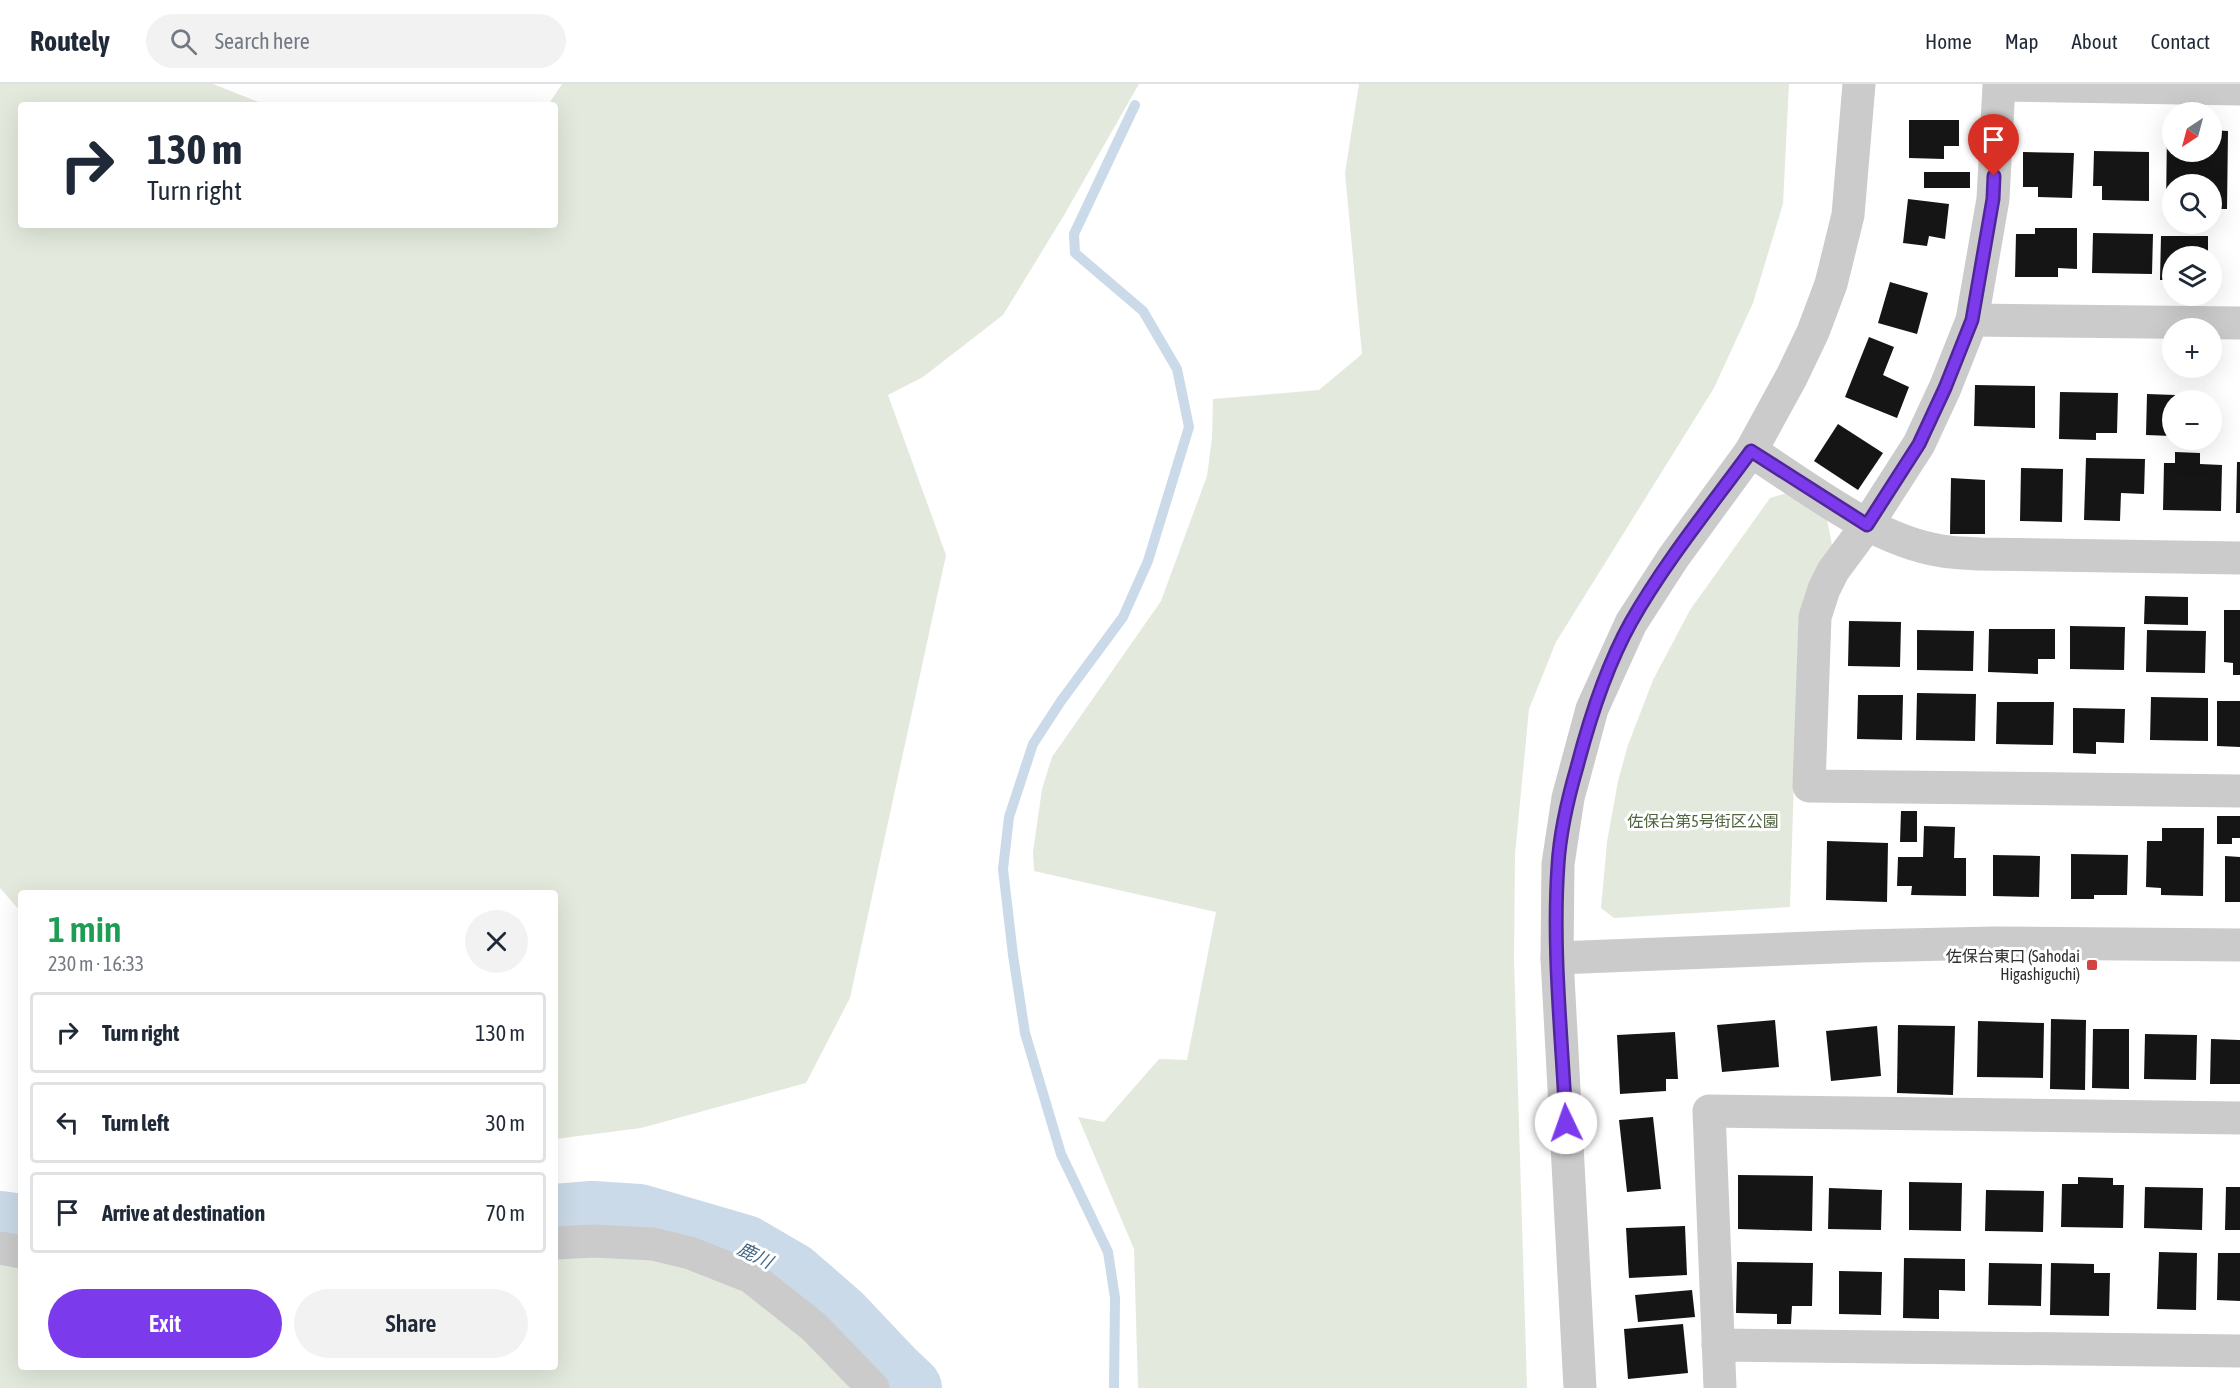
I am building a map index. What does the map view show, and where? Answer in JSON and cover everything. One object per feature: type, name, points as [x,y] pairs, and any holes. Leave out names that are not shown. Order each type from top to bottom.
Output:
[{"type":"street","points":[[1580,1388],[1557,958],[1558,864],[1568,798],[1592,710],[1631,623],[1673,558],[1751,451],[1813,332],[1831,284],[1848,215],[1859,84]]},
{"type":"street","points":[[2240,89],[1999,85],[1993,199],[1972,320],[1945,388],[1919,444],[1867,525],[1833,571],[1824,589],[1815,617],[1809,786],[2240,791]]},
{"type":"street","points":[[1972,320],[2240,323]]},
{"type":"street","points":[[1751,451],[1867,525],[1900,540],[1950,552],[2240,558]]},
{"type":"street","points":[[1557,958],[1994,943],[2240,945]]},
{"type":"street","points":[[1720,1388],[1709,1111],[2240,1118]]},
{"type":"street","points":[[558,1243],[593,1241],[653,1244],[690,1253],[751,1277],[814,1327],[873,1388]]},
{"type":"street","points":[[0,1248],[18,1251]]},
{"type":"street","points":[[1718,1345],[2240,1352]]},
{"type":"green space","points":[[0,84],[213,84],[258,102],[18,102],[18,228],[558,228],[558,102],[550,102],[562,84],[1139,84],[1063,217],[1003,315],[923,377],[888,395],[946,555],[850,998],[806,1083],[641,1128],[558,1139],[558,890],[18,890],[18,909],[0,888]]},
{"type":"green space","points":[[1359,84],[1789,84],[1783,204],[1753,303],[1714,388],[1556,642],[1529,709],[1515,855],[1514,960],[1527,1388],[1138,1388],[1134,1249],[1078,1117],[1104,1122],[1159,1059],[1187,1060],[1216,912],[1034,871],[1033,852],[1042,789],[1052,757],[1161,601],[1207,476],[1212,438],[1213,399],[1319,390],[1362,354],[1345,173]]},
{"type":"green space","name":"佐保台第5号街区公園","points":[[1787,493],[1827,519],[1832,545],[1799,617],[1790,907],[1614,918],[1601,908],[1607,842],[1618,781],[1628,745],[1653,680],[1690,610],[1770,498]]},
{"type":"green space","points":[[558,1253],[659,1253],[763,1295],[857,1388],[0,1388],[0,1262],[18,1265],[18,1370],[558,1370]]},
{"type":"building","points":[[1909,120],[1959,120],[1959,146],[1944,146],[1944,159],[1909,158]]},
{"type":"building","points":[[2222,131],[2228,131],[2227,209],[2222,209],[2222,174],[2166,174],[2167,162],[2222,162]]},
{"type":"building","points":[[2094,151],[2149,152],[2149,201],[2102,200],[2102,186],[2093,186]]},
{"type":"building","points":[[2023,152],[2074,153],[2072,198],[2038,197],[2038,187],[2023,187]]},
{"type":"building","points":[[1924,172],[1970,172],[1970,188],[1924,188]]},
{"type":"building","points":[[1908,199],[1949,204],[1945,239],[1929,236],[1927,246],[1903,243]]},
{"type":"building","points":[[2035,228],[2077,228],[2077,269],[2058,268],[2058,277],[2015,277],[2016,234],[2035,234]]},
{"type":"building","points":[[2093,233],[2153,234],[2152,274],[2092,273]]},
{"type":"building","points":[[2161,236],[2208,236],[2208,246],[2162,246],[2162,280],[2160,280]]},
{"type":"building","points":[[1890,282],[1928,293],[1917,334],[1878,323]]},
{"type":"building","points":[[1869,337],[1894,347],[1883,375],[1909,387],[1897,418],[1845,397]]},
{"type":"building","points":[[1975,385],[2035,386],[2035,428],[1974,426]]},
{"type":"building","points":[[2060,392],[2118,393],[2117,433],[2096,433],[2096,440],[2059,439]]},
{"type":"building","points":[[2147,394],[2162,395],[2162,436],[2146,435]]},
{"type":"building","points":[[1838,424],[1883,453],[1858,490],[1814,461]]},
{"type":"building","points":[[2175,452],[2200,453],[2200,464],[2222,465],[2221,511],[2163,510],[2164,463],[2175,463]]},
{"type":"building","points":[[2086,458],[2145,459],[2144,494],[2121,493],[2120,521],[2084,520]]},
{"type":"building","points":[[2237,462],[2240,462],[2240,513],[2236,513]]},
{"type":"building","points":[[2021,468],[2063,469],[2062,522],[2020,521]]},
{"type":"building","points":[[1951,478],[1985,480],[1985,534],[1950,534]]},
{"type":"building","points":[[2145,596],[2188,597],[2188,625],[2144,624]]},
{"type":"building","points":[[2224,610],[2240,610],[2240,675],[2233,675],[2233,663],[2224,662]]},
{"type":"building","points":[[1849,621],[1901,622],[1900,667],[1848,666]]},
{"type":"building","points":[[2070,626],[2125,627],[2124,670],[2070,669]]},
{"type":"building","points":[[1989,629],[2055,629],[2055,659],[2038,659],[2038,674],[1988,672]]},
{"type":"building","points":[[1917,630],[1974,631],[1973,671],[1917,670]]},
{"type":"building","points":[[2147,630],[2206,631],[2205,673],[2146,672]]},
{"type":"building","points":[[1917,693],[1976,694],[1975,741],[1916,740]]},
{"type":"building","points":[[1858,695],[1903,695],[1902,740],[1857,739]]},
{"type":"building","points":[[2151,697],[2208,698],[2208,741],[2150,740]]},
{"type":"building","points":[[2217,701],[2240,701],[2240,747],[2217,746]]},
{"type":"building","points":[[1997,702],[2054,702],[2053,745],[1996,744]]},
{"type":"building","points":[[2073,708],[2125,709],[2124,743],[2096,742],[2096,754],[2073,753]]},
{"type":"building","points":[[1901,811],[1917,811],[1917,842],[1900,842]]},
{"type":"building","points":[[2217,816],[2240,816],[2240,838],[2232,838],[2232,844],[2217,844]]},
{"type":"building","points":[[1924,826],[1955,827],[1954,858],[1966,858],[1966,896],[1911,895],[1912,886],[1897,886],[1898,857],[1923,857]]},
{"type":"building","points":[[2162,828],[2204,828],[2203,896],[2161,895],[2161,888],[2146,887],[2147,841],[2162,841]]},
{"type":"building","points":[[1827,841],[1888,843],[1887,902],[1826,900]]},
{"type":"building","points":[[2071,854],[2128,855],[2127,895],[2094,895],[2094,899],[2071,899]]},
{"type":"building","points":[[1993,855],[2040,856],[2039,897],[1993,896]]},
{"type":"building","points":[[2225,856],[2240,857],[2240,902],[2225,902]]},
{"type":"building","points":[[2051,1019],[2086,1020],[2085,1090],[2050,1089]]},
{"type":"building","points":[[1775,1020],[1779,1067],[1722,1072],[1717,1025]]},
{"type":"building","points":[[1978,1021],[2044,1023],[2043,1078],[1977,1077]]},
{"type":"building","points":[[1898,1025],[1955,1026],[1953,1095],[1897,1093]]},
{"type":"building","points":[[1877,1026],[1881,1076],[1831,1081],[1826,1031]]},
{"type":"building","points":[[2093,1029],[2129,1029],[2129,1089],[2092,1088]]},
{"type":"building","points":[[1675,1032],[1678,1079],[1666,1079],[1666,1091],[1620,1094],[1617,1035]]},
{"type":"building","points":[[2145,1034],[2197,1035],[2196,1080],[2144,1079]]},
{"type":"building","points":[[2211,1039],[2240,1040],[2240,1084],[2210,1084]]},
{"type":"building","points":[[1653,1117],[1661,1189],[1627,1192],[1619,1120]]},
{"type":"building","points":[[1738,1175],[1813,1176],[1812,1231],[1738,1229]]},
{"type":"building","points":[[2078,1177],[2113,1178],[2113,1185],[2124,1185],[2123,1228],[2061,1227],[2062,1184],[2078,1184]]},
{"type":"building","points":[[1909,1182],[1962,1183],[1961,1231],[1909,1230]]},
{"type":"building","points":[[2145,1187],[2203,1188],[2202,1230],[2144,1228]]},
{"type":"building","points":[[2226,1187],[2240,1187],[2240,1230],[2225,1230]]},
{"type":"building","points":[[1829,1188],[1882,1190],[1881,1230],[1828,1229]]},
{"type":"building","points":[[1986,1190],[2044,1191],[2043,1232],[1985,1231]]},
{"type":"building","points":[[1685,1226],[1687,1275],[1629,1278],[1626,1228]]},
{"type":"building","points":[[2159,1252],[2197,1253],[2196,1310],[2157,1309]]},
{"type":"building","points":[[2218,1253],[2240,1253],[2240,1301],[2217,1300]]},
{"type":"building","points":[[1904,1258],[1965,1259],[1965,1291],[1939,1290],[1939,1319],[1903,1318]]},
{"type":"building","points":[[1737,1262],[1813,1263],[1812,1306],[1792,1306],[1791,1324],[1777,1324],[1777,1314],[1736,1313]]},
{"type":"building","points":[[1989,1263],[2042,1264],[2041,1306],[1988,1305]]},
{"type":"building","points":[[2051,1263],[2094,1264],[2094,1273],[2110,1273],[2109,1316],[2050,1315]]},
{"type":"building","points":[[1839,1271],[1882,1272],[1881,1315],[1839,1314]]},
{"type":"building","points":[[1692,1290],[1695,1317],[1638,1322],[1635,1295]]},
{"type":"building","points":[[1683,1324],[1688,1373],[1628,1379],[1624,1329]]},
{"type":"waterway","points":[[1114,1388],[1115,1298],[1108,1252],[1061,1154],[1025,1033],[1003,869],[1009,817],[1033,744],[1061,701],[1123,617],[1148,561],[1189,427],[1177,369],[1143,311],[1075,253],[1074,234],[1135,105]]},
{"type":"waterway","name":"鹿川","points":[[558,1216],[592,1213],[639,1216],[745,1247],[793,1275],[840,1316],[910,1388]]},
{"type":"waterway","name":"鹿川","points":[[0,1223],[18,1226]]},
{"type":"place","name":"佐保台東口 (Sahodai Higashiguchi)","points":[[2092,965]]},
{"type":"route","points":[[1566,1123],[1557,958],[1558,864],[1568,798],[1592,710],[1613,661],[1631,623],[1673,558],[1751,451],[1867,525],[1919,444],[1945,388],[1972,320],[1993,199],[1994,176]]}]
